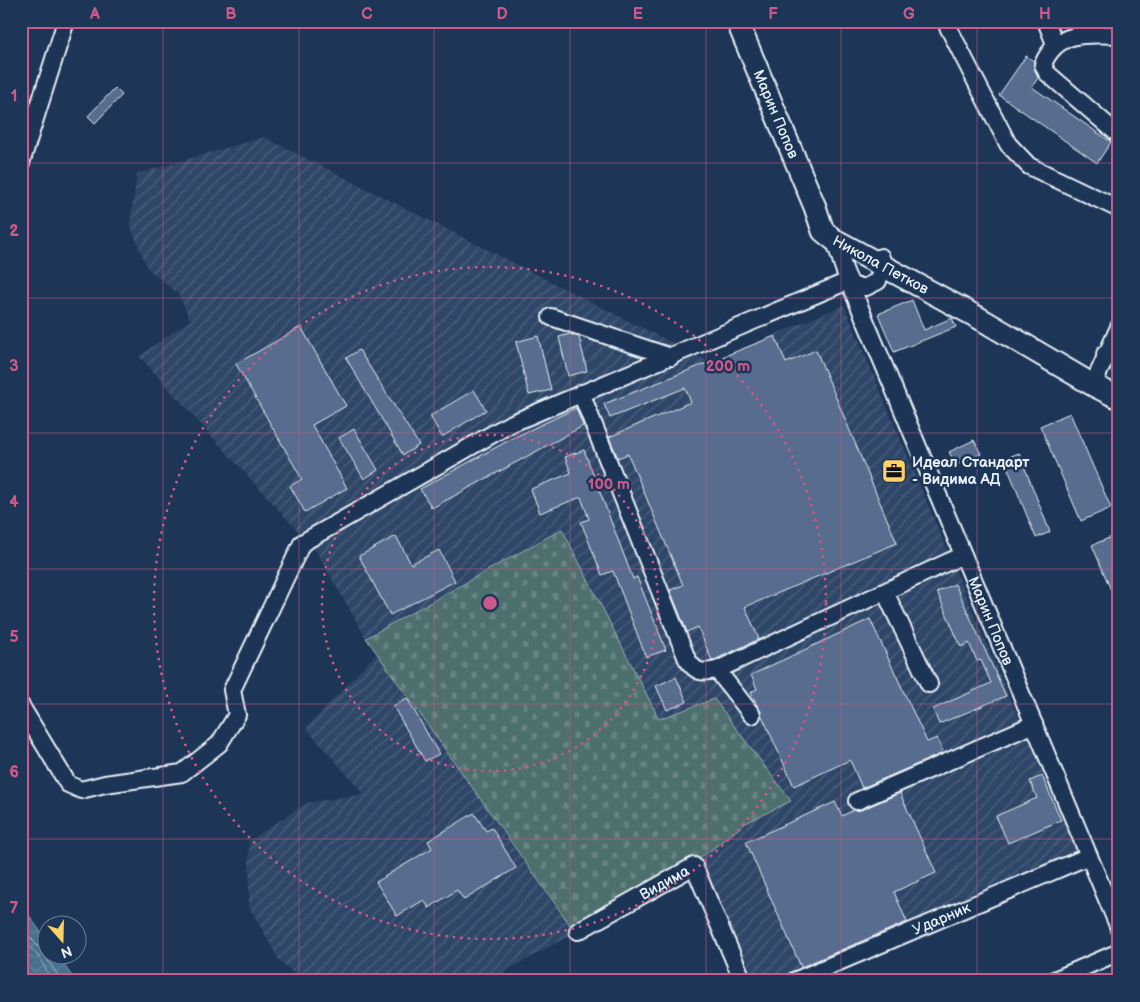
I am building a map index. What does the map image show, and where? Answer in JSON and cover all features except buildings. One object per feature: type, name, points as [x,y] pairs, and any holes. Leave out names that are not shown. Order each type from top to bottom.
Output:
[{"type":"main road","name":"Марин Попов","points":[[737,21],[815,206]]},
{"type":"main road","name":"Никола Петков","points":[[815,206],[823,231],[861,264],[930,282],[980,318],[1093,385],[1119,398]]},
{"type":"main road","name":"Никола Петков","points":[[815,206],[861,264]]},
{"type":"street","points":[[21,163],[66,21]]},
{"type":"street","points":[[945,21],[1008,144],[1030,166],[1119,210]]},
{"type":"street","points":[[1046,21],[1055,44]]},
{"type":"street","points":[[1119,35],[1071,36],[1055,44],[1049,50],[1043,64],[1047,73],[1119,135]]},
{"type":"street","points":[[861,264],[878,281],[872,285],[860,288],[861,264]]},
{"type":"street","points":[[21,706],[68,784],[81,790],[105,784],[182,774],[219,744],[237,715],[232,690],[302,543],[510,424],[671,357],[861,264]]},
{"type":"street","name":"Марин Попов","points":[[861,264],[862,312],[1119,928]]},
{"type":"street","points":[[862,312],[865,299],[872,285]]},
{"type":"street","points":[[551,317],[671,357]]},
{"type":"street","points":[[1093,385],[1112,357],[1119,327]]},
{"type":"street","points":[[581,393],[686,659],[693,669],[700,673],[717,670],[963,555]]},
{"type":"street","points":[[885,592],[929,684]]},
{"type":"street","points":[[717,670],[752,715]]},
{"type":"street","points":[[857,802],[1034,724]]},
{"type":"street","name":"Ударник","points":[[794,981],[1089,856]]},
{"type":"street","name":"Видима","points":[[578,931],[694,866],[743,981]]},
{"type":"street","points":[[1052,981],[1119,952]]},
{"type":"shaded area","points":[[264,137],[710,362],[844,305],[1009,697],[1086,860],[805,973],[775,981],[743,981],[694,866],[704,855],[746,823],[791,801],[714,699],[659,719],[561,529],[366,638],[316,551],[139,356],[190,320],[179,295],[147,268],[130,224],[137,174]]},
{"type":"shaded area","points":[[377,653],[574,933],[488,981],[302,981],[279,960],[249,906],[249,841],[306,803],[364,794],[306,728]]},
{"type":"green space","points":[[562,529],[659,719],[714,699],[791,801],[746,823],[704,855],[572,928],[366,638]]},
{"type":"water","points":[[21,904],[38,928],[38,964],[63,964],[75,981],[21,980]]},
{"type":"place","name":"Идеал Стандарт - Видима АД","points":[[894,471]]}]
